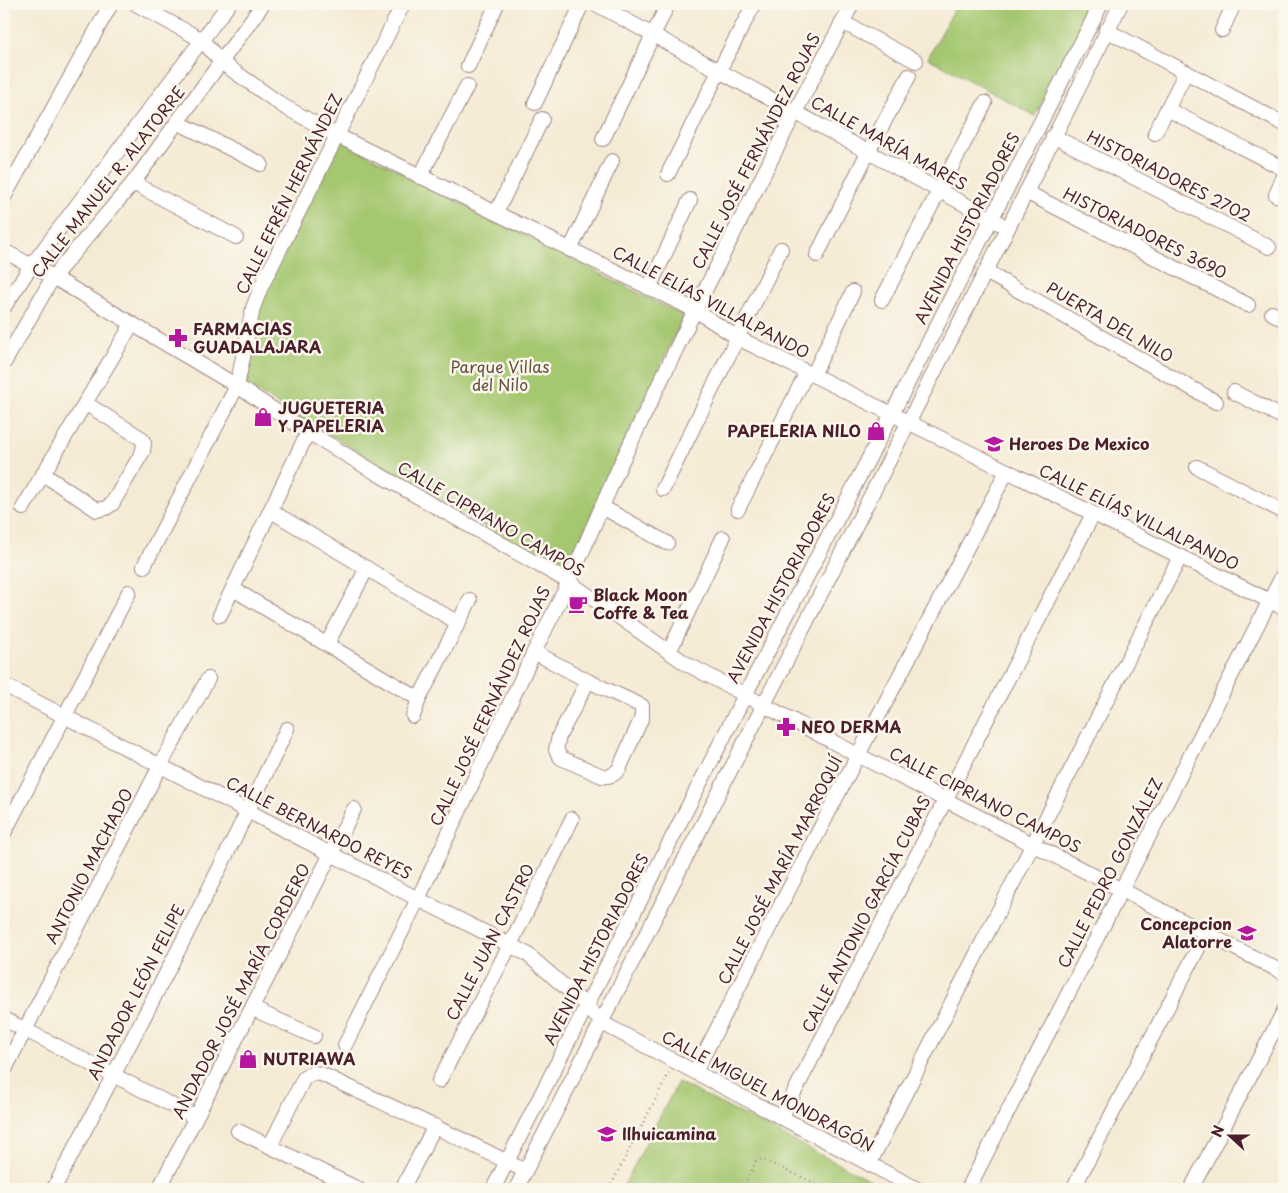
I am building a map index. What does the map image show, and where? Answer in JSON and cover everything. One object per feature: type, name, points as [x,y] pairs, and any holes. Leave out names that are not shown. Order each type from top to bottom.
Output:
[{"type":"street","points":[[4,197],[111,4]]},
{"type":"street","name":"CALLE ELÍAS VILLALPANDO","points":[[136,4],[202,40],[221,62],[283,106],[336,136],[694,310],[738,338],[1284,608]]},
{"type":"street","name":"CALLE MANUEL R. ALATORRE","points":[[4,307],[31,266],[230,4]]},
{"type":"street","name":"CALLE MANUEL R. ALATORRE","points":[[4,363],[53,277],[133,183],[263,4]]},
{"type":"street","name":"CALLE EFRÉN HERNÁNDEZ","points":[[144,566],[237,386],[257,296],[403,4]]},
{"type":"street","points":[[468,66],[497,4]]},
{"type":"street","points":[[535,103],[582,4]]},
{"type":"street","name":"CALLE MARÍA MARES","points":[[596,4],[1008,228]]},
{"type":"street","points":[[602,139],[668,4]]},
{"type":"street","points":[[668,174],[718,70],[754,4]]},
{"type":"street","name":"CALLE JOSÉ FERNÁNDEZ ROJAS","points":[[345,1045],[418,899],[569,582],[621,463],[694,310],[794,112],[852,4]]},
{"type":"street","name":"AVENIDA HISTORIADORES","points":[[494,1189],[745,695],[892,414],[1101,4]]},
{"type":"street","points":[[516,1189],[909,423],[1106,30],[1121,4]]},
{"type":"street","points":[[1222,30],[1234,4]]},
{"type":"street","points":[[842,22],[916,61]]},
{"type":"street","points":[[1106,30],[1284,124]]},
{"type":"street","points":[[1155,133],[1186,72]]},
{"type":"street","points":[[817,255],[868,152],[909,76]]},
{"type":"street","points":[[420,177],[467,86]]},
{"type":"street","points":[[882,300],[985,103]]},
{"type":"street","points":[[1167,109],[1284,169]]},
{"type":"street","points":[[496,214],[542,119]]},
{"type":"street","points":[[177,122],[261,164]]},
{"type":"street","name":"HISTORIADORES 2702","points":[[1053,136],[1269,247]]},
{"type":"street","points":[[570,250],[612,161]]},
{"type":"street","points":[[1276,194],[1284,176]]},
{"type":"street","points":[[133,183],[236,237]]},
{"type":"street","name":"HISTORIADORES 3690","points":[[1026,192],[1248,305]]},
{"type":"street","points":[[649,288],[690,200]]},
{"type":"street","points":[[663,489],[781,249]]},
{"type":"street","name":"CALLE CIPRIANO CAMPOS","points":[[4,252],[53,277],[237,386],[308,432],[569,582],[685,663],[858,755],[1284,973]]},
{"type":"street","name":"PUERTA DEL NILO","points":[[986,272],[1216,402]]},
{"type":"street","points":[[738,509],[853,292]]},
{"type":"street","points":[[22,508],[132,324]]},
{"type":"street","points":[[1234,392],[1284,418]]},
{"type":"street","points":[[43,474],[97,510],[112,504],[121,489],[143,451],[144,444],[141,438],[85,403]]},
{"type":"street","points":[[220,615],[308,432]]},
{"type":"street","points":[[1197,466],[1284,512]]},
{"type":"street","name":"CALLE JOSÉ MARÍA MARROQUÍ","points":[[695,1072],[1007,471]]},
{"type":"street","points":[[602,507],[667,544]]},
{"type":"street","points":[[271,510],[458,623]]},
{"type":"street","name":"CALLE ANTONIO GARCÍA CUBAS","points":[[781,1118],[1093,514]]},
{"type":"street","points":[[669,652],[723,538]]},
{"type":"street","points":[[869,1164],[1180,557]]},
{"type":"street","points":[[327,644],[367,568]]},
{"type":"street","name":"CALLE PEDRO GONZÁLEZ","points":[[968,1189],[1284,573]]},
{"type":"street","points":[[233,589],[420,699]]},
{"type":"street","points":[[4,833],[129,592]]},
{"type":"street","points":[[413,716],[470,600]]},
{"type":"street","points":[[534,652],[588,681],[642,706],[642,717],[619,768],[612,775],[602,776],[561,758],[556,750],[559,736],[588,681]]},
{"type":"street","name":"ANTONIO MACHADO","points":[[4,1070],[160,766],[208,680]]},
{"type":"street","name":"CALLE BERNARDO REYES","points":[[4,685],[528,954],[587,1006],[602,1023]]},
{"type":"street","name":"ANDADOR LEÓN FELIPE","points":[[54,1188],[114,1075],[287,729]]},
{"type":"street","name":"ANDADOR JOSÉ MARÍA CORDERO","points":[[159,1189],[354,809]]},
{"type":"street","name":"CALLE JUAN CASTRO","points":[[439,1081],[510,945],[572,819]]},
{"type":"street","points":[[1073,1189],[1206,934]]},
{"type":"street","points":[[253,1009],[314,1036]]},
{"type":"street","points":[[1191,1189],[1284,1011]]},
{"type":"street","points":[[4,1019],[195,1116]]},
{"type":"street","name":"CALLE MIGUEL MONDRAGÓN","points":[[602,1023],[917,1189]]},
{"type":"street","points":[[270,1146],[304,1078],[312,1073],[321,1074],[435,1126],[525,1171]]},
{"type":"street","points":[[402,1189],[435,1126]]},
{"type":"street","points":[[238,1131],[358,1189]]},
{"type":"path","points":[[609,1189],[675,1061]]},
{"type":"path","points":[[743,1189],[756,1161],[761,1159],[828,1189]]},
{"type":"green space","points":[[957,4],[1094,4],[1035,116],[928,58]]},
{"type":"green space","name":"Parque Villas del Nilo","points":[[337,139],[684,316],[614,464],[565,574],[242,383],[257,300]]},
{"type":"green space","points":[[678,1082],[888,1189],[622,1189]]},
{"type":"place","name":"FARMACIAS GUADALAJARA","points":[[178,338]]},
{"type":"place","name":"JUGUETERIA Y PAPELERIA","points":[[263,417]]},
{"type":"place","name":"PAPELERIA NILO","points":[[876,431]]},
{"type":"place","name":"Heroes De Mexico","points":[[994,444]]},
{"type":"place","name":"Black Moon Coffe & Tea","points":[[578,604]]},
{"type":"place","name":"NEO DERMA","points":[[786,727]]},
{"type":"place","name":"Concepcion Alatorre","points":[[1247,933]]},
{"type":"place","name":"NUTRIAWA","points":[[248,1059]]},
{"type":"place","name":"Ilhuicamina","points":[[607,1134]]}]
